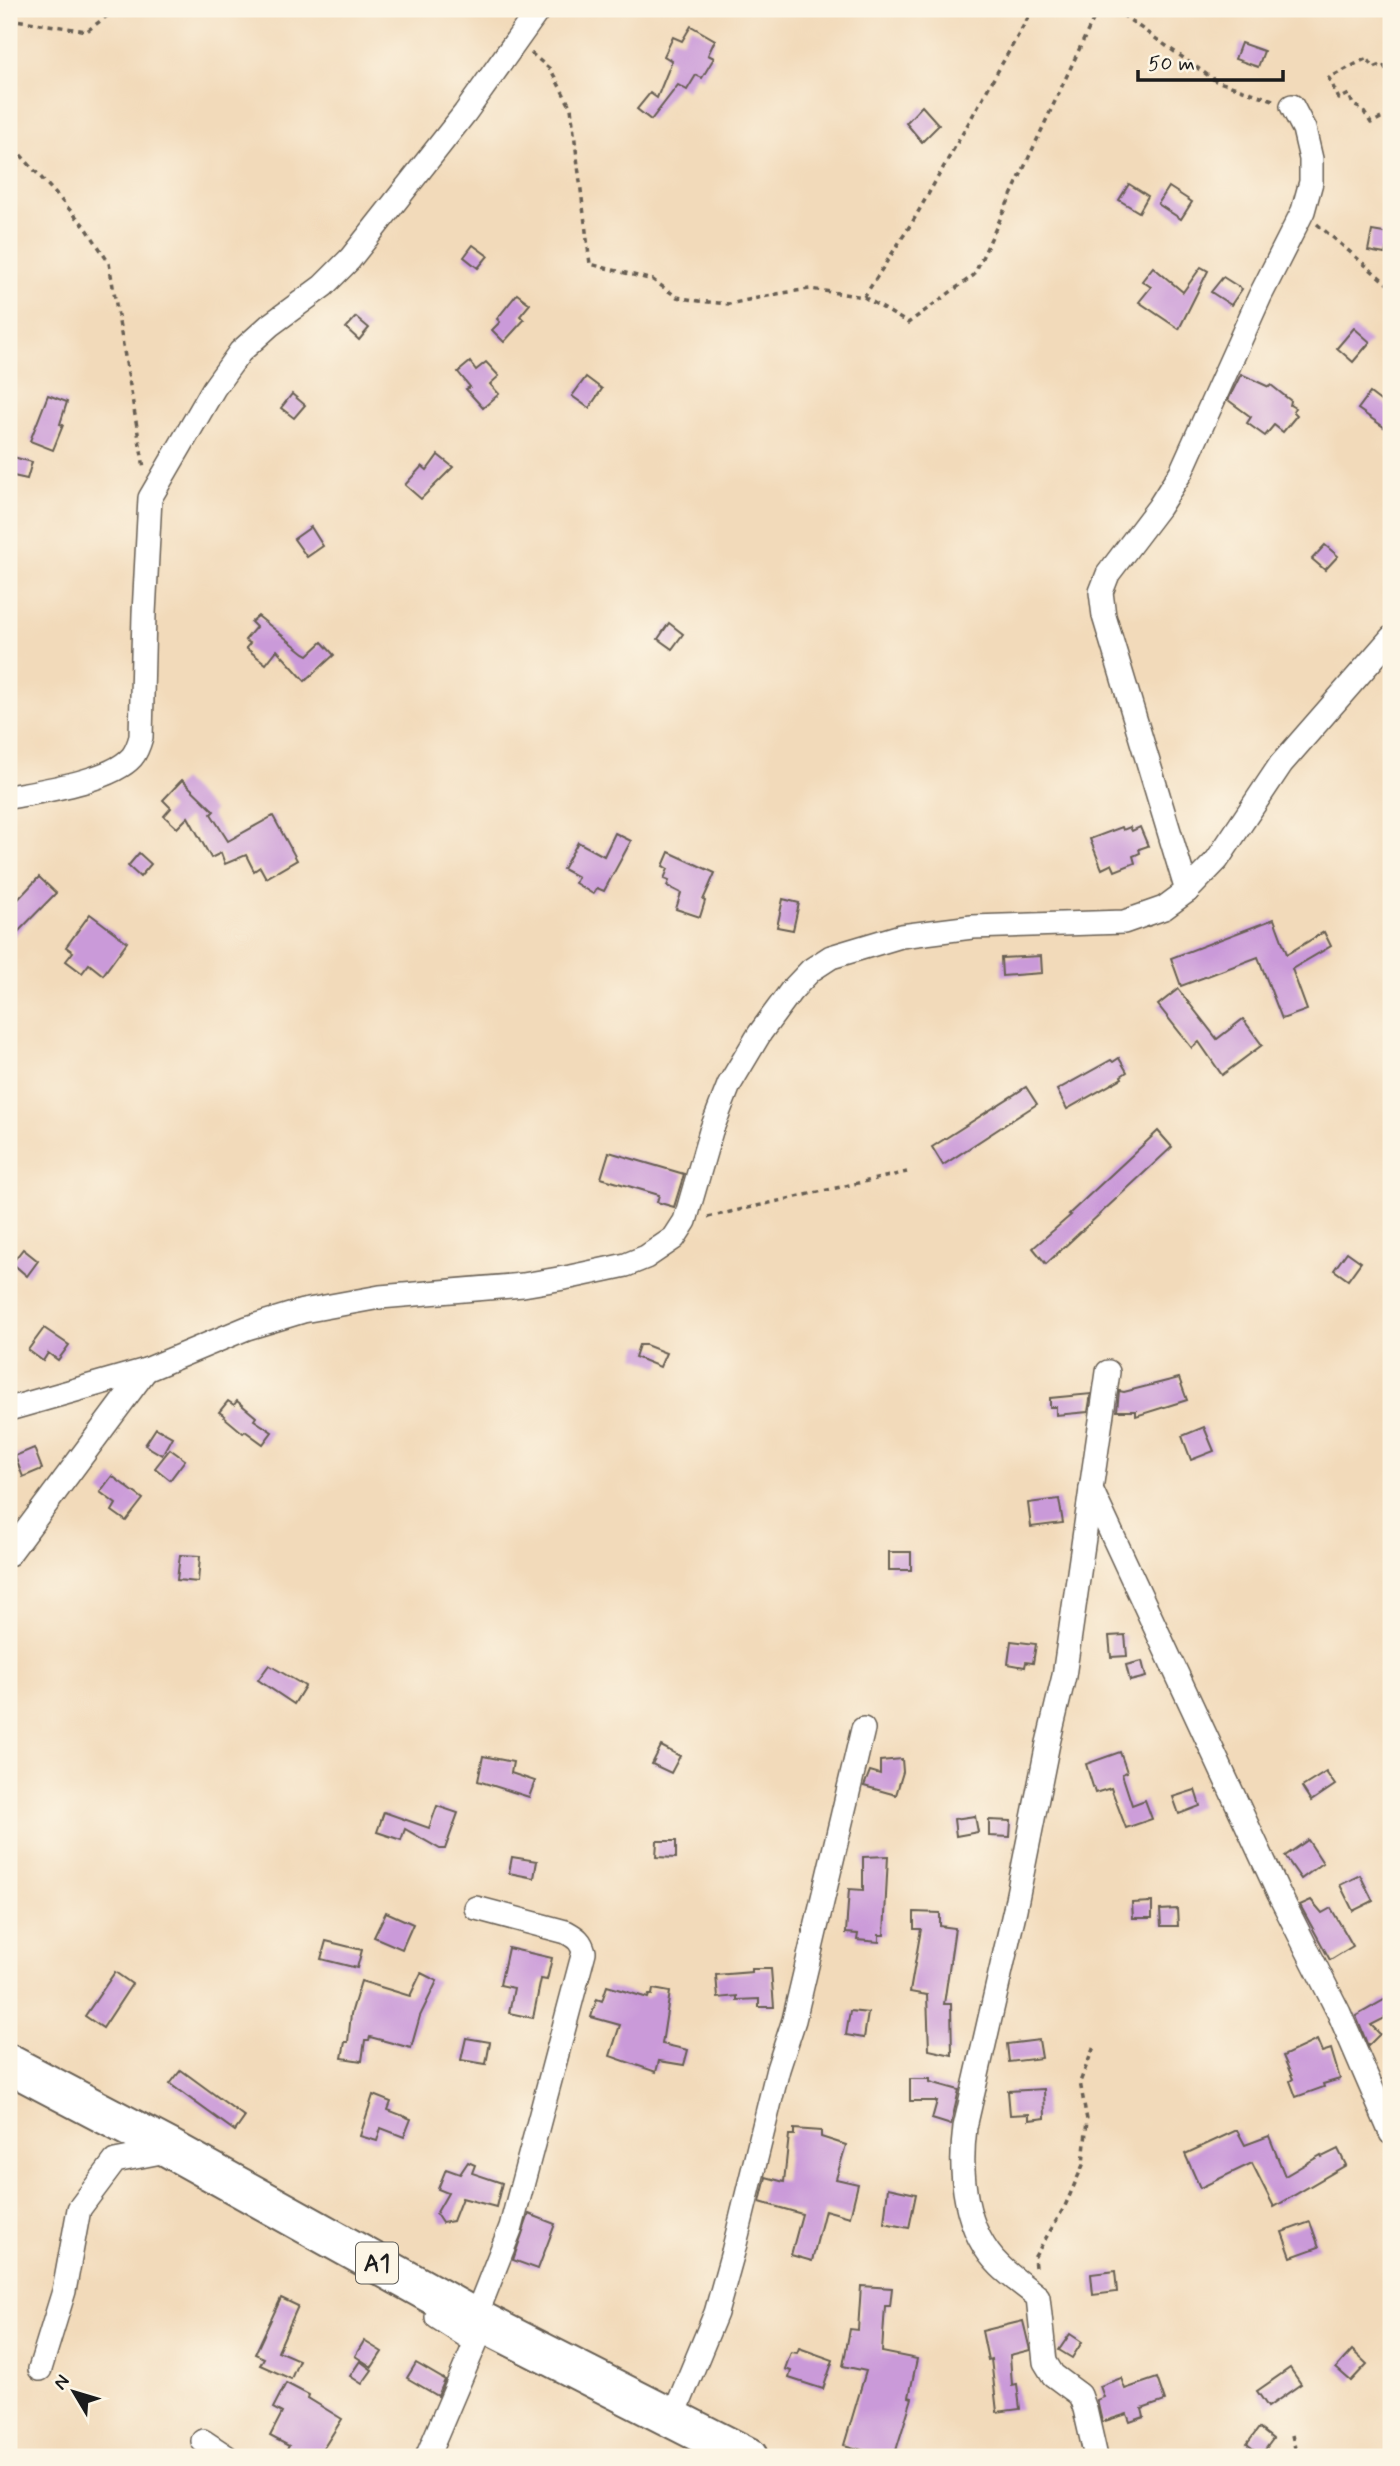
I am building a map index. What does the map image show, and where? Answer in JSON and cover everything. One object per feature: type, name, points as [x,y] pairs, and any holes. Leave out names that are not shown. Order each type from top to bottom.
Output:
[{"type":"highway","name":"A1","points":[[9,2064],[169,2148],[475,2318],[748,2457]]},
{"type":"street","points":[[9,797],[74,784],[110,772],[125,764],[138,748],[141,737],[150,498],[214,388],[240,352],[270,324],[323,286],[351,259],[465,113],[539,9]]},
{"type":"street","points":[[1187,891],[1104,616],[1101,592],[1108,574],[1159,507],[1181,472],[1260,296],[1303,211],[1311,182],[1311,159],[1304,129],[1292,106]]},
{"type":"street","points":[[9,1409],[146,1370],[247,1328],[333,1304],[523,1284],[626,1265],[661,1249],[674,1238],[685,1221],[711,1131],[741,1063],[791,991],[811,970],[831,957],[901,936],[972,927],[1124,922],[1164,908],[1187,891],[1217,860],[1281,764],[1391,638]]},
{"type":"street","points":[[9,1554],[146,1370]]},
{"type":"street","points":[[1096,2457],[1080,2395],[1054,2375],[1045,2362],[1038,2297],[999,2266],[976,2233],[967,2204],[962,2151],[965,2127],[1064,1676],[1108,1372]]},
{"type":"street","points":[[1091,1489],[1279,1894],[1339,2013],[1391,2133]]},
{"type":"street","points":[[673,2417],[716,2313],[733,2252],[778,2069],[800,1996],[863,1730]]},
{"type":"street","points":[[475,2318],[511,2227],[584,1952],[577,1938],[566,1932],[476,1908]]},
{"type":"street","points":[[40,2369],[64,2291],[79,2209],[115,2161],[169,2148],[476,2342],[427,2457]]},
{"type":"street","points":[[203,2441],[227,2457]]},
{"type":"path","points":[[9,19],[87,31],[116,9]]},
{"type":"path","points":[[864,297],[913,220],[1033,9]]},
{"type":"path","points":[[517,40],[551,70],[571,108],[590,264],[653,280],[677,297],[709,302],[729,304],[810,289],[864,297],[908,323],[974,275],[1098,9]]},
{"type":"path","points":[[1114,9],[1216,81],[1292,106]]},
{"type":"path","points":[[1391,78],[1383,64],[1374,68],[1367,58],[1329,78],[1339,99],[1349,94],[1353,105],[1362,109],[1371,122],[1391,112],[1387,98],[1391,95]]},
{"type":"path","points":[[9,139],[87,229],[109,263],[125,349],[134,423],[150,498]]},
{"type":"path","points":[[1303,211],[1391,287]]},
{"type":"path","points":[[685,1221],[759,1207],[907,1172]]},
{"type":"path","points":[[1038,2297],[1034,2258],[1065,2206],[1083,2165],[1087,2120],[1080,2082],[1095,2044]]},
{"type":"path","points":[[1292,2435],[1297,2457]]},
{"type":"building","points":[[691,26],[715,40],[708,55],[714,58],[702,78],[696,75],[687,90],[678,85],[651,120],[637,109],[650,93],[657,98],[672,61],[664,56],[673,37],[682,41]]},
{"type":"building","points":[[1241,43],[1264,51],[1258,67],[1235,59]]},
{"type":"building","points":[[922,106],[939,125],[922,142],[906,123]]},
{"type":"building","points":[[1129,184],[1148,196],[1139,212],[1119,200]]},
{"type":"building","points":[[1169,187],[1192,202],[1181,219],[1158,204]]},
{"type":"building","points":[[1372,231],[1390,234],[1385,254],[1368,251]]},
{"type":"building","points":[[473,245],[488,256],[478,268],[464,257]]},
{"type":"building","points":[[1153,267],[1183,292],[1201,267],[1208,271],[1179,329],[1139,302],[1151,287],[1142,281]]},
{"type":"building","points":[[1223,277],[1242,289],[1231,305],[1211,292]]},
{"type":"building","points":[[517,294],[530,304],[520,316],[524,320],[504,342],[492,330],[500,322],[497,319]]},
{"type":"building","points":[[356,317],[369,328],[359,340],[346,328]]},
{"type":"building","points":[[1354,328],[1370,342],[1353,362],[1337,348]]},
{"type":"building","points":[[470,362],[476,370],[486,362],[499,376],[490,384],[499,394],[483,408],[466,389],[470,387],[458,372]]},
{"type":"building","points":[[1241,374],[1269,387],[1271,385],[1291,401],[1290,405],[1295,408],[1293,411],[1297,415],[1283,432],[1274,425],[1265,436],[1247,423],[1251,417],[1228,400]]},
{"type":"building","points":[[586,377],[602,389],[589,408],[572,396]]},
{"type":"building","points":[[1370,393],[1391,409],[1391,432],[1358,409]]},
{"type":"building","points":[[292,394],[305,405],[294,418],[281,408]]},
{"type":"building","points":[[48,395],[67,402],[60,424],[63,425],[53,450],[30,441]]},
{"type":"building","points":[[438,455],[453,467],[421,499],[405,485],[422,466],[427,470]]},
{"type":"building","points":[[13,457],[32,462],[27,479],[9,475]]},
{"type":"building","points":[[311,527],[323,546],[307,557],[294,539]]},
{"type":"building","points":[[1325,545],[1338,556],[1325,570],[1312,559]]},
{"type":"building","points":[[258,616],[304,653],[308,655],[322,642],[334,655],[305,681],[277,650],[266,664],[246,648],[250,643],[245,640],[256,627],[251,622]]},
{"type":"building","points":[[669,623],[683,634],[672,649],[658,639]]},
{"type":"building","points":[[182,780],[214,811],[211,814],[228,841],[273,816],[297,860],[266,878],[260,867],[254,871],[246,855],[225,864],[221,853],[211,858],[188,817],[177,828],[164,816],[171,808],[163,800]]},
{"type":"building","points":[[1122,827],[1123,830],[1130,827],[1132,831],[1140,827],[1148,846],[1139,849],[1140,853],[1133,856],[1135,863],[1115,871],[1112,864],[1102,869],[1090,839]]},
{"type":"building","points":[[615,833],[631,841],[604,891],[597,888],[593,894],[575,883],[578,877],[563,869],[578,842],[604,856]]},
{"type":"building","points":[[669,852],[715,873],[703,900],[705,901],[700,917],[676,909],[681,893],[667,886],[669,881],[664,879],[668,869],[663,866]]},
{"type":"building","points":[[139,853],[151,864],[140,877],[128,866]]},
{"type":"building","points":[[39,877],[56,893],[9,941],[9,909]]},
{"type":"building","points":[[783,899],[799,903],[793,930],[777,927]]},
{"type":"building","points":[[90,914],[127,942],[103,975],[89,964],[82,973],[66,961],[73,952],[66,947]]},
{"type":"building","points":[[1274,919],[1287,954],[1324,932],[1331,946],[1292,969],[1307,1010],[1282,1019],[1258,957],[1181,986],[1171,958]]},
{"type":"building","points":[[1041,956],[1042,973],[1002,976],[1001,958]]},
{"type":"building","points":[[1178,989],[1217,1039],[1243,1019],[1262,1045],[1222,1075],[1199,1042],[1192,1048],[1158,1005]]},
{"type":"building","points":[[1119,1058],[1127,1072],[1122,1078],[1067,1109],[1057,1090]]},
{"type":"building","points":[[1026,1087],[1037,1104],[943,1165],[932,1147]]},
{"type":"building","points":[[1158,1131],[1172,1147],[1046,1264],[1033,1248]]},
{"type":"building","points":[[609,1152],[684,1174],[674,1207],[657,1202],[659,1195],[601,1178]]},
{"type":"building","points":[[23,1249],[38,1261],[27,1276],[12,1263]]},
{"type":"building","points":[[1347,1252],[1361,1262],[1348,1280],[1334,1270]]},
{"type":"building","points":[[44,1328],[69,1345],[58,1360],[48,1353],[43,1361],[28,1350]]},
{"type":"building","points":[[639,1345],[666,1353],[660,1367],[635,1357]]},
{"type":"building","points":[[1179,1378],[1187,1400],[1136,1416],[1136,1411],[1117,1411],[1119,1391]]},
{"type":"building","points":[[1091,1394],[1088,1412],[1056,1415],[1056,1407],[1050,1407],[1050,1398]]},
{"type":"building","points":[[228,1401],[234,1405],[237,1401],[256,1417],[254,1420],[272,1432],[263,1444],[245,1431],[243,1433],[219,1412]]},
{"type":"building","points":[[1204,1427],[1214,1451],[1191,1460],[1182,1436]]},
{"type":"building","points":[[156,1428],[172,1437],[162,1455],[145,1445]]},
{"type":"building","points":[[34,1448],[42,1469],[23,1477],[15,1456]]},
{"type":"building","points":[[170,1449],[185,1460],[170,1480],[155,1468]]},
{"type":"building","points":[[112,1476],[143,1499],[126,1521],[112,1511],[116,1504],[100,1492]]},
{"type":"building","points":[[1059,1499],[1063,1523],[1031,1527],[1028,1503]]},
{"type":"building","points":[[889,1552],[911,1552],[911,1570],[889,1570]]},
{"type":"building","points":[[180,1555],[200,1556],[198,1582],[177,1580]]},
{"type":"building","points":[[1125,1635],[1127,1656],[1111,1657],[1109,1636]]},
{"type":"building","points":[[1011,1641],[1036,1644],[1033,1663],[1026,1662],[1025,1667],[1008,1664]]},
{"type":"building","points":[[1142,1661],[1146,1677],[1130,1681],[1126,1665]]},
{"type":"building","points":[[269,1665],[305,1686],[294,1704],[258,1680]]},
{"type":"building","points":[[661,1746],[680,1756],[671,1773],[652,1764]]},
{"type":"building","points":[[1120,1752],[1127,1772],[1122,1774],[1132,1805],[1145,1800],[1152,1819],[1126,1828],[1111,1788],[1095,1793],[1086,1764]]},
{"type":"building","points":[[483,1756],[513,1762],[511,1773],[535,1781],[529,1797],[478,1781]]},
{"type":"building","points":[[902,1759],[903,1772],[896,1795],[864,1786],[870,1771],[880,1774],[880,1761]]},
{"type":"building","points":[[1326,1772],[1335,1785],[1311,1801],[1302,1787]]},
{"type":"building","points":[[1195,1790],[1200,1806],[1179,1814],[1173,1797]]},
{"type":"building","points":[[437,1806],[458,1813],[445,1849],[440,1849],[405,1829],[401,1840],[377,1832],[384,1812],[429,1828]]},
{"type":"building","points":[[975,1816],[978,1832],[956,1836],[954,1819]]},
{"type":"building","points":[[989,1820],[1011,1821],[1010,1837],[989,1836]]},
{"type":"building","points":[[1308,1840],[1323,1863],[1301,1879],[1285,1856]]},
{"type":"building","points":[[657,1841],[676,1841],[676,1858],[656,1857]]},
{"type":"building","points":[[888,1856],[884,1935],[879,1935],[879,1942],[857,1940],[858,1934],[846,1933],[849,1889],[863,1890],[863,1857]]},
{"type":"building","points":[[512,1857],[537,1861],[534,1878],[509,1873]]},
{"type":"building","points":[[1360,1875],[1373,1901],[1353,1911],[1340,1885]]},
{"type":"building","points":[[1311,1900],[1322,1913],[1331,1908],[1353,1946],[1330,1960],[1300,1905]]},
{"type":"building","points":[[1152,1902],[1152,1918],[1133,1918],[1132,1903]]},
{"type":"building","points":[[1177,1909],[1178,1926],[1161,1926],[1160,1910]]},
{"type":"building","points":[[386,1912],[413,1924],[402,1949],[374,1937]]},
{"type":"building","points":[[914,1912],[940,1913],[940,1926],[955,1928],[944,2004],[951,2004],[952,2055],[929,2050],[927,1995],[910,1992],[921,1929],[914,1929]]},
{"type":"building","points":[[326,1941],[362,1950],[357,1968],[321,1959]]},
{"type":"building","points":[[508,1948],[552,1958],[547,1980],[541,1979],[533,2018],[509,2013],[514,1988],[500,1985]]},
{"type":"building","points":[[752,1969],[771,1969],[774,2007],[759,2007],[759,1999],[737,2000],[737,1996],[718,1998],[716,1975],[752,1972]]},
{"type":"building","points":[[115,1972],[132,1984],[103,2028],[85,2016]]},
{"type":"building","points":[[421,1973],[437,1981],[420,2016],[411,2048],[370,2037],[365,2040],[362,2061],[342,2058],[361,1981],[410,1996]]},
{"type":"building","points":[[607,1986],[648,1998],[653,1989],[670,1992],[662,2044],[688,2050],[684,2065],[659,2061],[656,2072],[610,2056],[620,2025],[591,2017],[597,1999],[602,2001]]},
{"type":"building","points":[[1391,1996],[1391,2015],[1371,2025],[1380,2034],[1368,2046],[1356,2016]]},
{"type":"building","points":[[850,2011],[868,2013],[864,2038],[846,2035]]},
{"type":"building","points":[[466,2038],[490,2042],[486,2064],[461,2060]]},
{"type":"building","points":[[1039,2040],[1042,2058],[1009,2062],[1007,2044]]},
{"type":"building","points":[[1317,2040],[1322,2052],[1331,2049],[1340,2079],[1296,2097],[1290,2081],[1293,2079],[1283,2056]]},
{"type":"building","points":[[181,2070],[245,2117],[235,2131],[170,2084]]},
{"type":"building","points":[[910,2079],[930,2079],[930,2082],[959,2090],[951,2125],[932,2119],[937,2101],[910,2101]]},
{"type":"building","points":[[1044,2089],[1045,2118],[1029,2120],[1029,2114],[1010,2115],[1008,2091]]},
{"type":"building","points":[[373,2095],[391,2102],[388,2110],[411,2119],[404,2137],[381,2128],[377,2141],[360,2136]]},
{"type":"building","points":[[794,2129],[821,2131],[821,2137],[846,2145],[836,2179],[858,2184],[850,2217],[825,2210],[812,2261],[791,2255],[802,2214],[760,2202],[766,2177],[784,2182],[789,2135],[794,2135]]},
{"type":"building","points":[[1237,2130],[1245,2145],[1269,2136],[1285,2176],[1321,2155],[1322,2157],[1338,2149],[1346,2165],[1274,2207],[1252,2163],[1200,2188],[1185,2154]]},
{"type":"building","points":[[468,2162],[475,2165],[472,2173],[502,2183],[496,2207],[462,2198],[453,2221],[442,2223],[436,2214],[448,2193],[438,2189],[446,2169],[460,2174]]},
{"type":"building","points":[[888,2188],[916,2194],[909,2228],[884,2223]]},
{"type":"building","points":[[529,2214],[555,2224],[538,2269],[513,2260]]},
{"type":"building","points":[[1310,2222],[1319,2247],[1291,2257],[1282,2232]]},
{"type":"building","points":[[1115,2271],[1117,2292],[1093,2295],[1091,2274]]},
{"type":"building","points":[[861,2286],[892,2288],[890,2306],[885,2306],[882,2352],[917,2359],[909,2397],[912,2398],[894,2457],[844,2445],[866,2371],[843,2366],[850,2329],[858,2330]]},
{"type":"building","points":[[281,2298],[298,2306],[278,2351],[299,2360],[291,2379],[260,2365],[264,2358],[255,2354]]},
{"type":"building","points":[[1023,2321],[1030,2350],[1010,2355],[1012,2385],[1017,2384],[1020,2409],[997,2412],[991,2359],[988,2360],[982,2331]]},
{"type":"building","points":[[1070,2334],[1082,2342],[1072,2358],[1059,2350]]},
{"type":"building","points":[[364,2341],[382,2352],[372,2367],[355,2356]]},
{"type":"building","points":[[799,2348],[833,2360],[823,2389],[789,2378],[791,2371],[785,2369],[791,2352],[797,2353]]},
{"type":"building","points":[[1352,2350],[1367,2364],[1351,2381],[1336,2368]]},
{"type":"building","points":[[360,2361],[372,2370],[362,2384],[350,2376]]},
{"type":"building","points":[[416,2363],[445,2380],[438,2396],[407,2378]]},
{"type":"building","points":[[1290,2368],[1301,2384],[1268,2407],[1257,2391]]},
{"type":"building","points":[[1121,2378],[1125,2389],[1157,2378],[1165,2401],[1142,2409],[1144,2417],[1130,2422],[1127,2414],[1102,2422],[1097,2400],[1104,2397],[1100,2386]]},
{"type":"building","points":[[286,2383],[309,2395],[308,2398],[342,2419],[318,2457],[283,2457],[289,2446],[270,2436],[282,2413],[273,2408]]},
{"type":"building","points":[[1259,2428],[1273,2439],[1261,2455],[1247,2444]]}]
